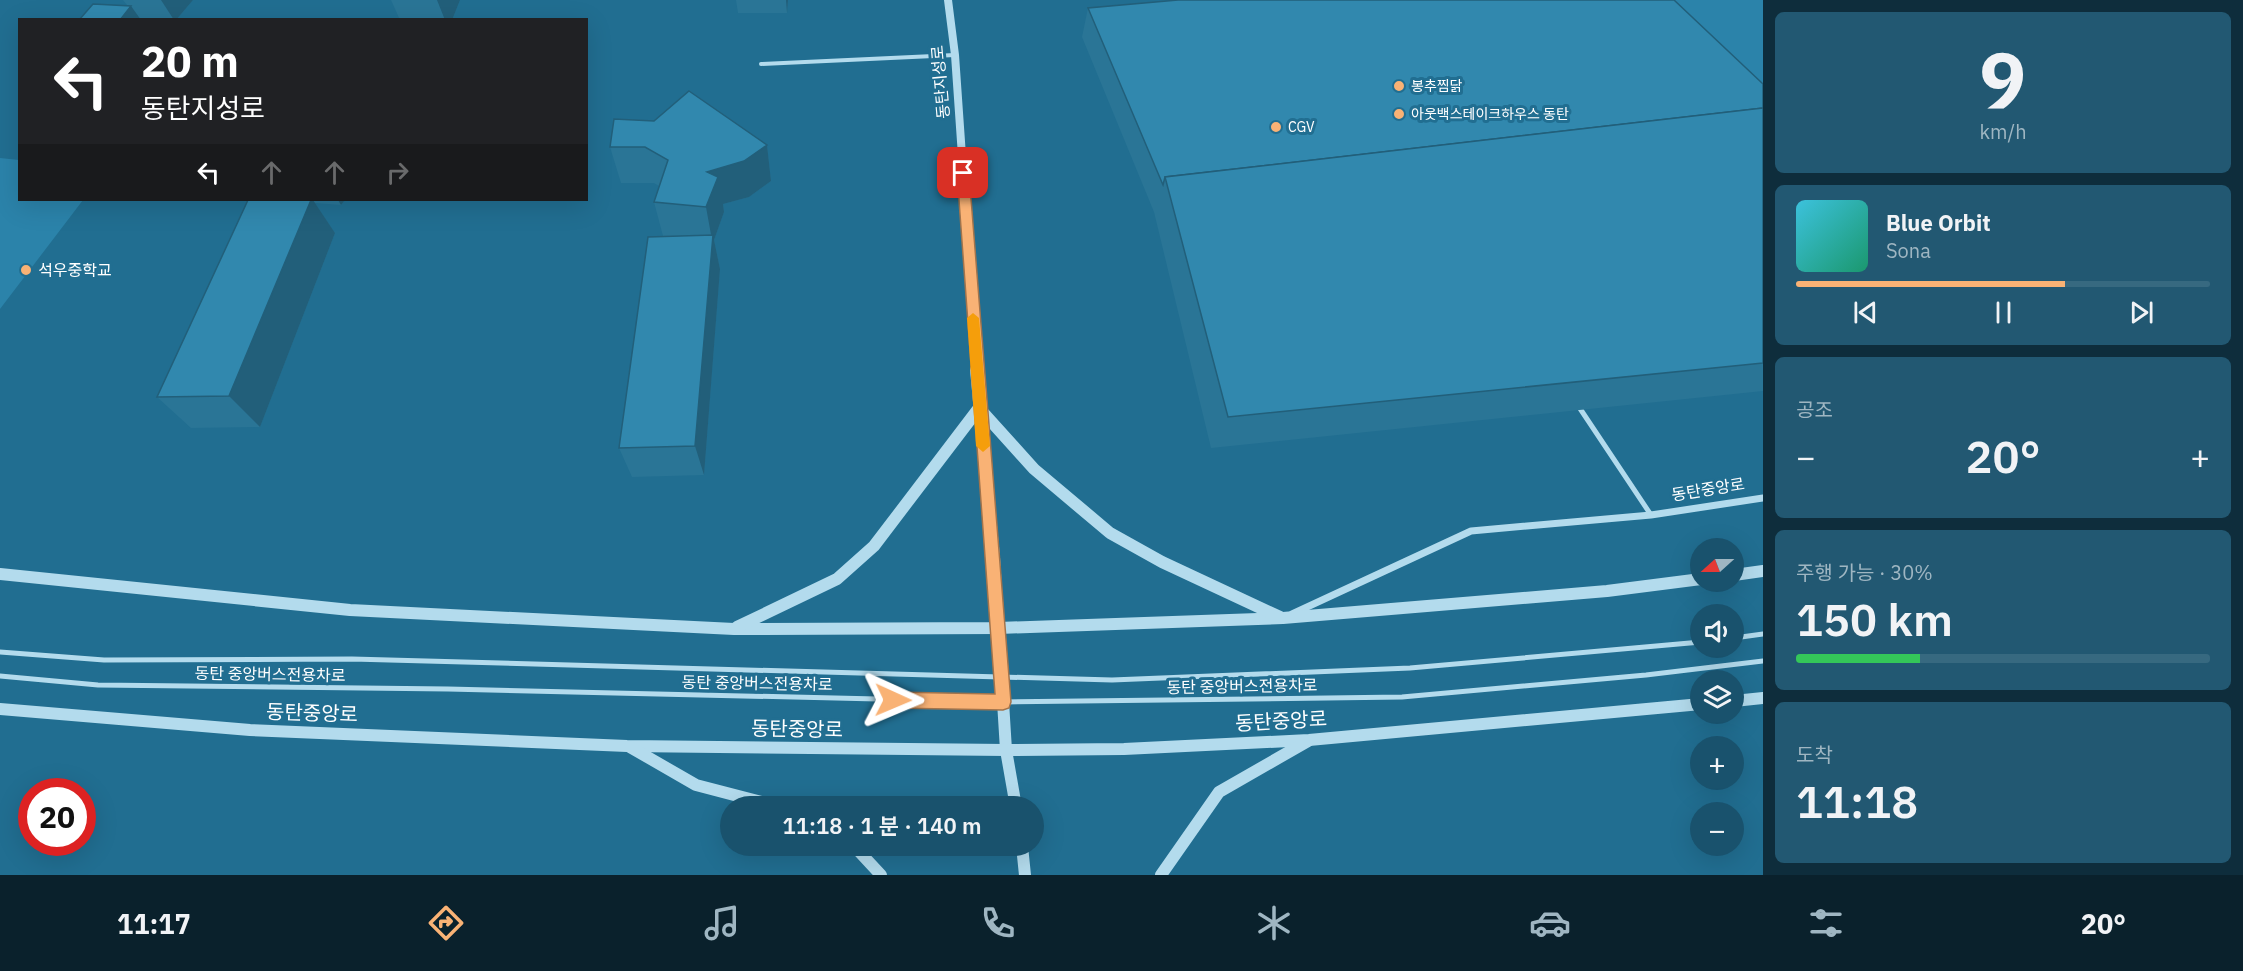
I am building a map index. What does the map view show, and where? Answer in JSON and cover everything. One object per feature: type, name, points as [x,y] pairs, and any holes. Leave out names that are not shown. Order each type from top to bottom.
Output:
[{"type":"street","name":"동탄지성로","points":[[948,0],[955,55],[980,408],[999,628],[1006,750],[1014,796]]},
{"type":"street","points":[[735,629],[837,579],[874,546],[980,408],[1034,469],[1110,533],[1162,562],[1282,618]]},
{"type":"street","name":"동탄중앙로","points":[[1282,618],[1472,531],[1651,515],[1763,498]]},
{"type":"street","points":[[1744,574],[1763,571]]},
{"type":"street","name":"동탄중앙로","points":[[0,574],[350,610],[735,629],[999,628],[1282,618],[1606,591],[1690,580]]},
{"type":"street","points":[[1744,700],[1763,698]]},
{"type":"street","name":"동탄중앙로","points":[[0,709],[250,730],[627,746],[1006,750],[1124,749],[1309,740],[1690,705]]},
{"type":"street","points":[[1161,875],[1219,792],[1309,740]]},
{"type":"street","points":[[627,746],[696,785],[738,796]]},
{"type":"street","points":[[863,856],[881,875]]},
{"type":"street","points":[[1023,856],[1025,875]]},
{"type":"lane","points":[[761,64],[955,55]]},
{"type":"lane","points":[[1574,399],[1651,515]]},
{"type":"lane","points":[[1744,637],[1763,634]]},
{"type":"lane","name":"동탄 중앙버스전용차로","points":[[0,652],[104,660],[352,659],[1112,680],[1410,668],[1690,643]]},
{"type":"lane","name":"동탄 중앙버스전용차로","points":[[0,676],[98,685],[448,689],[1003,702],[1402,696],[1646,675],[1763,661]]},
{"type":"shaded area","points":[[1645,0],[1763,0],[1763,108]]},
{"type":"shaded area","points":[[0,158],[18,160],[18,201],[82,201],[0,309]]},
{"type":"building","points":[[1178,0],[1674,0],[1763,84],[1763,108],[1165,177],[1163,185],[1088,8]]},
{"type":"building","points":[[93,4],[131,6],[122,18],[81,18]]},
{"type":"building","points":[[689,91],[767,145],[744,161],[707,172],[718,177],[706,207],[654,202],[668,160],[645,147],[610,147],[614,119],[654,121]]},
{"type":"building","points":[[1763,108],[1763,363],[1228,417],[1165,177]]},
{"type":"building","points":[[248,201],[311,201],[229,396],[157,397]]},
{"type":"building","points":[[713,235],[695,446],[619,448],[648,237]]},
{"type":"slow traffic","points":[[973,318],[983,446]]},
{"type":"place","name":"봉추찜닭","points":[[1399,86]]},
{"type":"place","name":"아웃백스테이크하우스 동탄","points":[[1399,114]]},
{"type":"place","name":"CGV","points":[[1276,127]]},
{"type":"place","name":"석우중학교","points":[[26,270]]},
{"type":"route","points":[[893,700],[1003,702],[994,557],[980,408],[963,173]]}]
